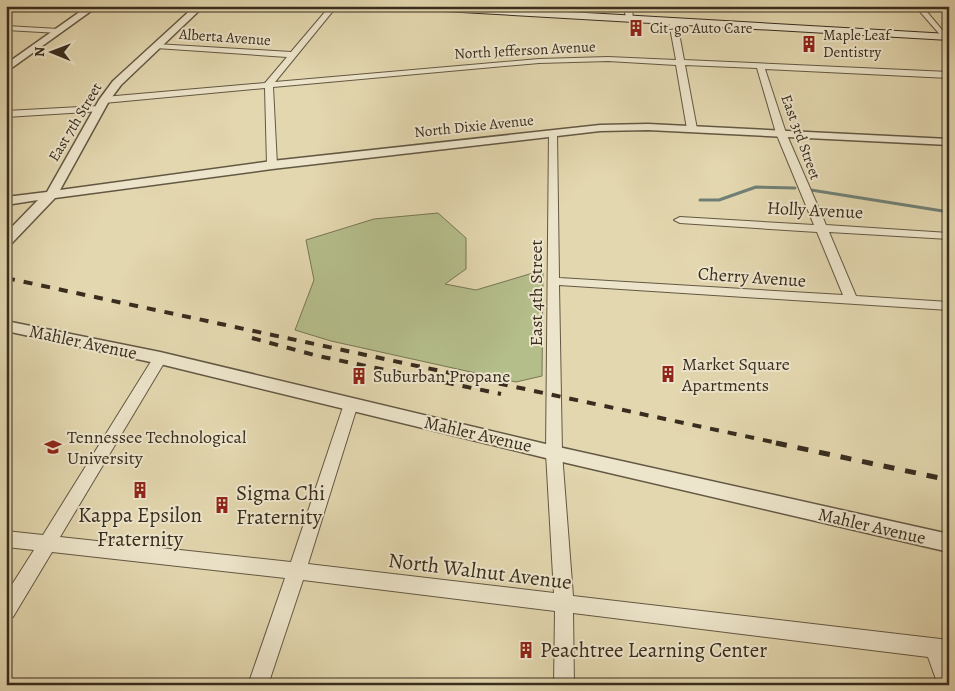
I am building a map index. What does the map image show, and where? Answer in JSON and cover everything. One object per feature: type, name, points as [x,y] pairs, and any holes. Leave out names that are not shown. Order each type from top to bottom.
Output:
[{"type":"main road","points":[[408,6],[947,39]]},
{"type":"street","points":[[6,69],[94,6]]},
{"type":"street","name":"East 7th Street","points":[[6,240],[51,195],[101,105],[117,83],[200,6]]},
{"type":"street","points":[[272,165],[268,84],[334,6]]},
{"type":"street","points":[[628,6],[630,19]]},
{"type":"street","points":[[918,6],[947,39]]},
{"type":"street","points":[[673,22],[692,129]]},
{"type":"street","points":[[6,28],[60,31]]},
{"type":"street","name":"Alberta Avenue","points":[[156,46],[293,55]]},
{"type":"street","name":"North Jefferson Avenue","points":[[6,114],[101,105],[268,84],[539,61],[608,59],[949,75]]},
{"type":"street","name":"East 3rd Street","points":[[760,66],[781,133],[852,301]]},
{"type":"street","name":"North Dixie Avenue","points":[[6,201],[272,165],[552,133],[620,128],[692,129],[949,142]]},
{"type":"street","name":"East 4th Street","points":[[552,133],[554,453],[564,604],[564,685]]},
{"type":"street","name":"Holly Avenue","points":[[680,220],[949,236]]},
{"type":"street","name":"Cherry Avenue","points":[[553,281],[949,306]]},
{"type":"street","name":"Mahler Avenue","points":[[6,326],[160,358],[554,453],[949,543]]},
{"type":"street","points":[[6,611],[160,358]]},
{"type":"street","points":[[258,685],[351,404]]},
{"type":"street","name":"North Walnut Avenue","points":[[6,539],[297,571],[942,649]]},
{"type":"street","points":[[942,649],[948,685]]},
{"type":"green space","points":[[438,213],[466,238],[466,269],[445,284],[476,290],[543,270],[542,376],[516,382],[331,341],[295,330],[314,280],[306,240],[374,219]]},
{"type":"waterway","points":[[700,200],[719,200],[756,187],[795,188]]},
{"type":"waterway","points":[[811,190],[949,212]]},
{"type":"railway","points":[[6,278],[782,444]]},
{"type":"railway","points":[[252,338],[318,356],[501,394]]},
{"type":"railway","points":[[776,443],[949,480]]},
{"type":"place","name":"Cit-go Auto Care","points":[[636,28]]},
{"type":"place","name":"Maple Leaf Dentistry","points":[[809,44]]},
{"type":"place","name":"Market Square Apartments","points":[[668,374]]},
{"type":"place","name":"Suburban Propane","points":[[359,376]]},
{"type":"place","name":"Tennessee Technological University","points":[[53,447]]},
{"type":"place","name":"Kappa Epsilon Fraternity","points":[[140,490]]},
{"type":"place","name":"Sigma Chi Fraternity","points":[[222,505]]},
{"type":"place","name":"Peachtree Learning Center","points":[[526,650]]}]
